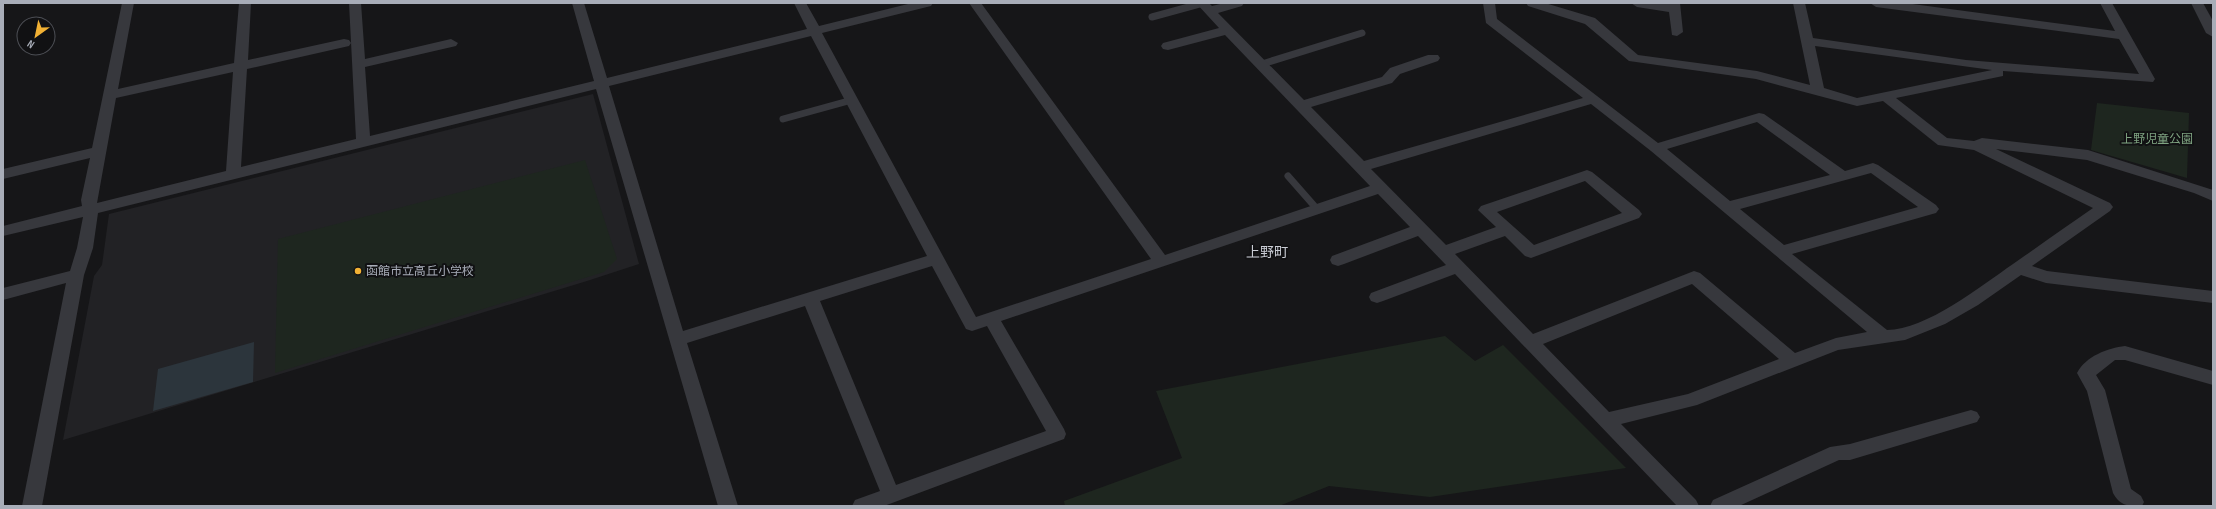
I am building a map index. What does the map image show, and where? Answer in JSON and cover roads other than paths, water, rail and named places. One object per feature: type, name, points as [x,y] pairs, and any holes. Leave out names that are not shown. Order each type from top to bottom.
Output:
[{"type":"street","points":[[32,506],[76,275],[83,261],[92,209],[89,200],[128,3]]},
{"type":"street","points":[[233,174],[245,3]]},
{"type":"street","points":[[355,3],[363,142]]},
{"type":"street","points":[[578,3],[728,506]]},
{"type":"street","points":[[800,3],[972,325],[1381,188]]},
{"type":"street","points":[[3,231],[927,3]]},
{"type":"street","points":[[975,3],[1161,261]]},
{"type":"street","points":[[1205,6],[1238,3]]},
{"type":"street","points":[[1489,3],[1491,20],[1656,148],[1781,251],[1784,256],[1883,336]]},
{"type":"street","points":[[1532,3],[1590,21],[1634,58],[1757,75],[1857,102],[2014,69]]},
{"type":"street","points":[[1637,3],[1674,6],[1677,32]]},
{"type":"street","points":[[1799,3],[1818,91]]},
{"type":"street","points":[[1876,3],[2125,36]]},
{"type":"street","points":[[1808,41],[1966,64],[2148,79],[2106,3]]},
{"type":"street","points":[[2196,3],[2213,33]]},
{"type":"street","points":[[1205,6],[1689,506]]},
{"type":"street","points":[[1168,46],[1228,30]]},
{"type":"street","points":[[111,95],[344,43]]},
{"type":"street","points":[[358,64],[451,43]]},
{"type":"street","points":[[1301,105],[1387,80],[1395,71],[1433,58]]},
{"type":"street","points":[[1606,420],[1691,400],[1836,344],[1883,336],[1899,336],[1939,320],[1972,301],[2106,207],[1977,146],[1943,142],[1885,96]]},
{"type":"street","points":[[1361,167],[1594,99]]},
{"type":"street","points":[[1656,148],[1759,117],[1842,176]]},
{"type":"street","points":[[1977,146],[1982,144],[2088,155],[2199,189],[2213,196]]},
{"type":"street","points":[[3,174],[99,151]]},
{"type":"street","points":[[1728,207],[1873,168],[1931,209],[1781,251]]},
{"type":"street","points":[[1587,175],[1634,214],[1531,252],[1507,230],[1486,210],[1587,175]]},
{"type":"street","points":[[1338,260],[1421,229]]},
{"type":"street","points":[[1444,252],[1507,230]]},
{"type":"street","points":[[678,339],[937,259]]},
{"type":"street","points":[[1377,298],[1458,267]]},
{"type":"street","points":[[2019,268],[2046,277],[2213,297]]},
{"type":"street","points":[[3,294],[76,275]]},
{"type":"street","points":[[1529,341],[1548,336],[1694,277],[1792,360]]},
{"type":"street","points":[[810,298],[891,495]]},
{"type":"street","points":[[862,506],[1057,434],[991,318]]},
{"type":"street","points":[[2134,505],[2123,493],[2096,390],[2086,373],[2111,354],[2125,352],[2213,378]]},
{"type":"street","points":[[1720,506],[1837,452],[1850,452],[1971,418]]},
{"type":"lane","points":[[1152,17],[1205,6]]},
{"type":"lane","points":[[1262,64],[1362,33]]},
{"type":"lane","points":[[783,119],[852,100]]},
{"type":"lane","points":[[1288,176],[1317,209]]},
{"type":"place","name":"函館市立高丘小学校","points":[[358,271]]},
{"type":"district","name":"上野町","points":[[1267,252]]},
{"type":"park label","name":"上野児童公園","points":[[2157,139]]}]
